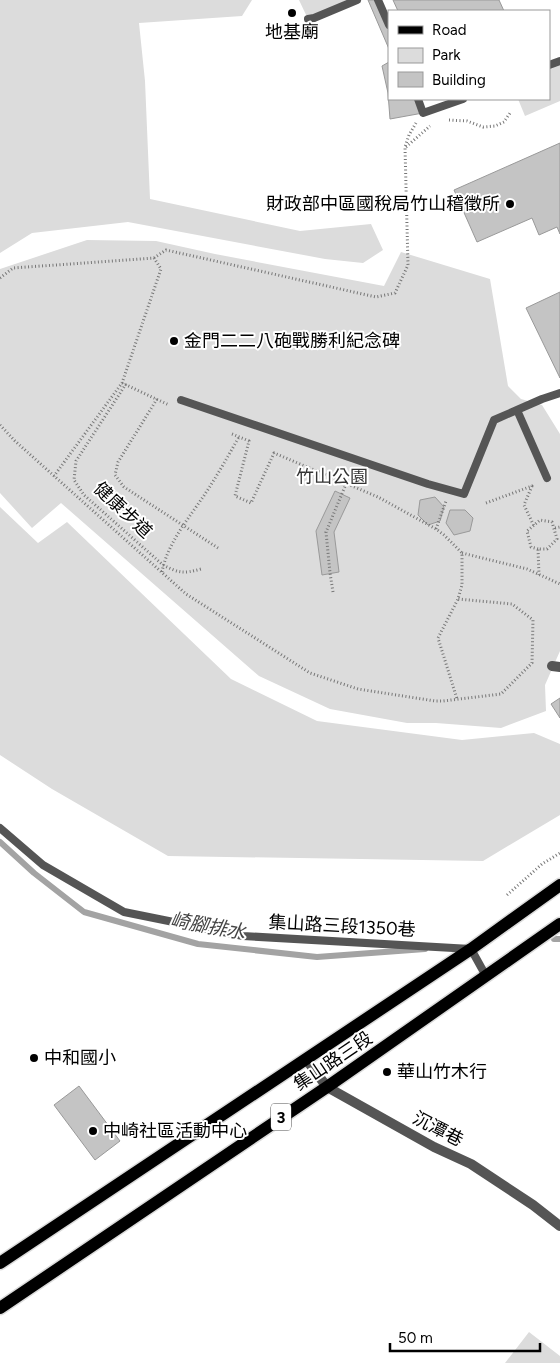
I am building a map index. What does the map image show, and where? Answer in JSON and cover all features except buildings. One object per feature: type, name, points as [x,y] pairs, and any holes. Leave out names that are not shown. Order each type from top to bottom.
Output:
[{"type":"main road","name":"集山路三段","points":[[0,1263],[471,949],[560,884]]},
{"type":"main road","name":"集山路三段","points":[[0,1308],[327,1087],[560,924]]},
{"type":"street","name":"沉潭巷","points":[[306,1059],[327,1087],[434,1147],[471,1164],[534,1205],[560,1226]]},
{"type":"lane","points":[[308,20],[358,0]]},
{"type":"lane","points":[[378,0],[388,23]]},
{"type":"lane","points":[[418,100],[423,112],[460,100]]},
{"type":"lane","points":[[181,400],[428,484],[464,494],[494,420],[560,393]]},
{"type":"lane","points":[[517,410],[547,478]]},
{"type":"lane","name":"集山路三段1350巷","points":[[0,828],[42,865],[124,912],[243,936],[471,949]]},
{"type":"lane","points":[[471,949],[486,976]]},
{"type":"path","points":[[0,278],[13,268],[154,258],[166,250],[376,297],[395,293],[408,265],[405,147],[409,135],[423,112]]},
{"type":"path","points":[[447,119],[467,121],[483,127],[495,126],[504,122],[510,113]]},
{"type":"path","points":[[405,147],[429,126],[438,123]]},
{"type":"path","points":[[54,476],[124,384],[161,269],[154,258]]},
{"type":"path","points":[[124,384],[174,407]]},
{"type":"path","name":"健康步道","points":[[124,384],[76,461],[74,480],[84,495],[163,565],[175,571],[187,573],[201,569]]},
{"type":"path","points":[[157,399],[118,462],[115,475],[124,487],[218,548]]},
{"type":"path","points":[[0,425],[15,441],[186,594],[310,672],[358,689],[436,701],[501,694],[532,663],[533,620],[512,604],[458,599]]},
{"type":"path","points":[[231,434],[248,441],[235,496],[251,502],[274,453],[378,497],[436,529],[462,553],[527,569],[560,584]]},
{"type":"path","points":[[162,572],[165,558],[173,542],[210,486],[239,437]]},
{"type":"path","points":[[333,592],[326,532],[346,484]]},
{"type":"path","points":[[486,503],[532,486],[524,505],[534,526]]},
{"type":"path","points":[[436,529],[444,505]]},
{"type":"path","points":[[540,520],[552,522],[555,528],[557,539],[547,549],[531,547],[527,531],[540,520]]},
{"type":"path","points":[[555,528],[560,527]]},
{"type":"path","points":[[538,549],[539,575]]},
{"type":"path","points":[[457,699],[438,638],[458,599],[462,585],[462,553]]},
{"type":"path","points":[[507,895],[542,864],[560,853]]},
{"type":"green space","points":[[0,0],[252,0],[242,16],[139,23],[145,81],[150,199],[300,231],[371,224],[383,250],[363,263],[325,259],[128,222],[32,233],[0,253]]},
{"type":"green space","points":[[299,0],[356,0],[308,19]]},
{"type":"green space","points":[[560,62],[560,101],[525,116],[518,100],[550,100],[550,66]]},
{"type":"green space","name":"竹山公園","points":[[87,240],[156,241],[384,286],[401,252],[490,279],[508,386],[521,399],[542,405],[560,434],[560,651],[545,685],[546,711],[501,728],[436,723],[407,723],[330,709],[259,676],[61,503],[32,528],[0,493],[0,269]]},
{"type":"green space","points":[[0,507],[38,543],[67,522],[231,679],[317,721],[462,740],[534,733],[560,744],[560,815],[483,861],[168,856],[52,789],[0,755]]},
{"type":"green space","points":[[529,1332],[560,1356],[560,1363],[505,1363]]},
{"type":"waterway","name":"崎腳排水","points":[[0,842],[34,873],[84,912],[198,944],[317,957],[425,949]]},
{"type":"waterway","points":[[554,939],[560,939]]},
{"type":"place","name":"地基廟","points":[[292,13]]},
{"type":"place","name":"財政部中區國稅局竹山稽徵所","points":[[510,204]]},
{"type":"place","name":"金門二二八砲戰勝利紀念碑","points":[[174,341]]},
{"type":"place","name":"中和國小","points":[[34,1058]]},
{"type":"place","name":"華山竹木行","points":[[387,1072]]},
{"type":"place","name":"中崎社區活動中心","points":[[93,1131]]}]
